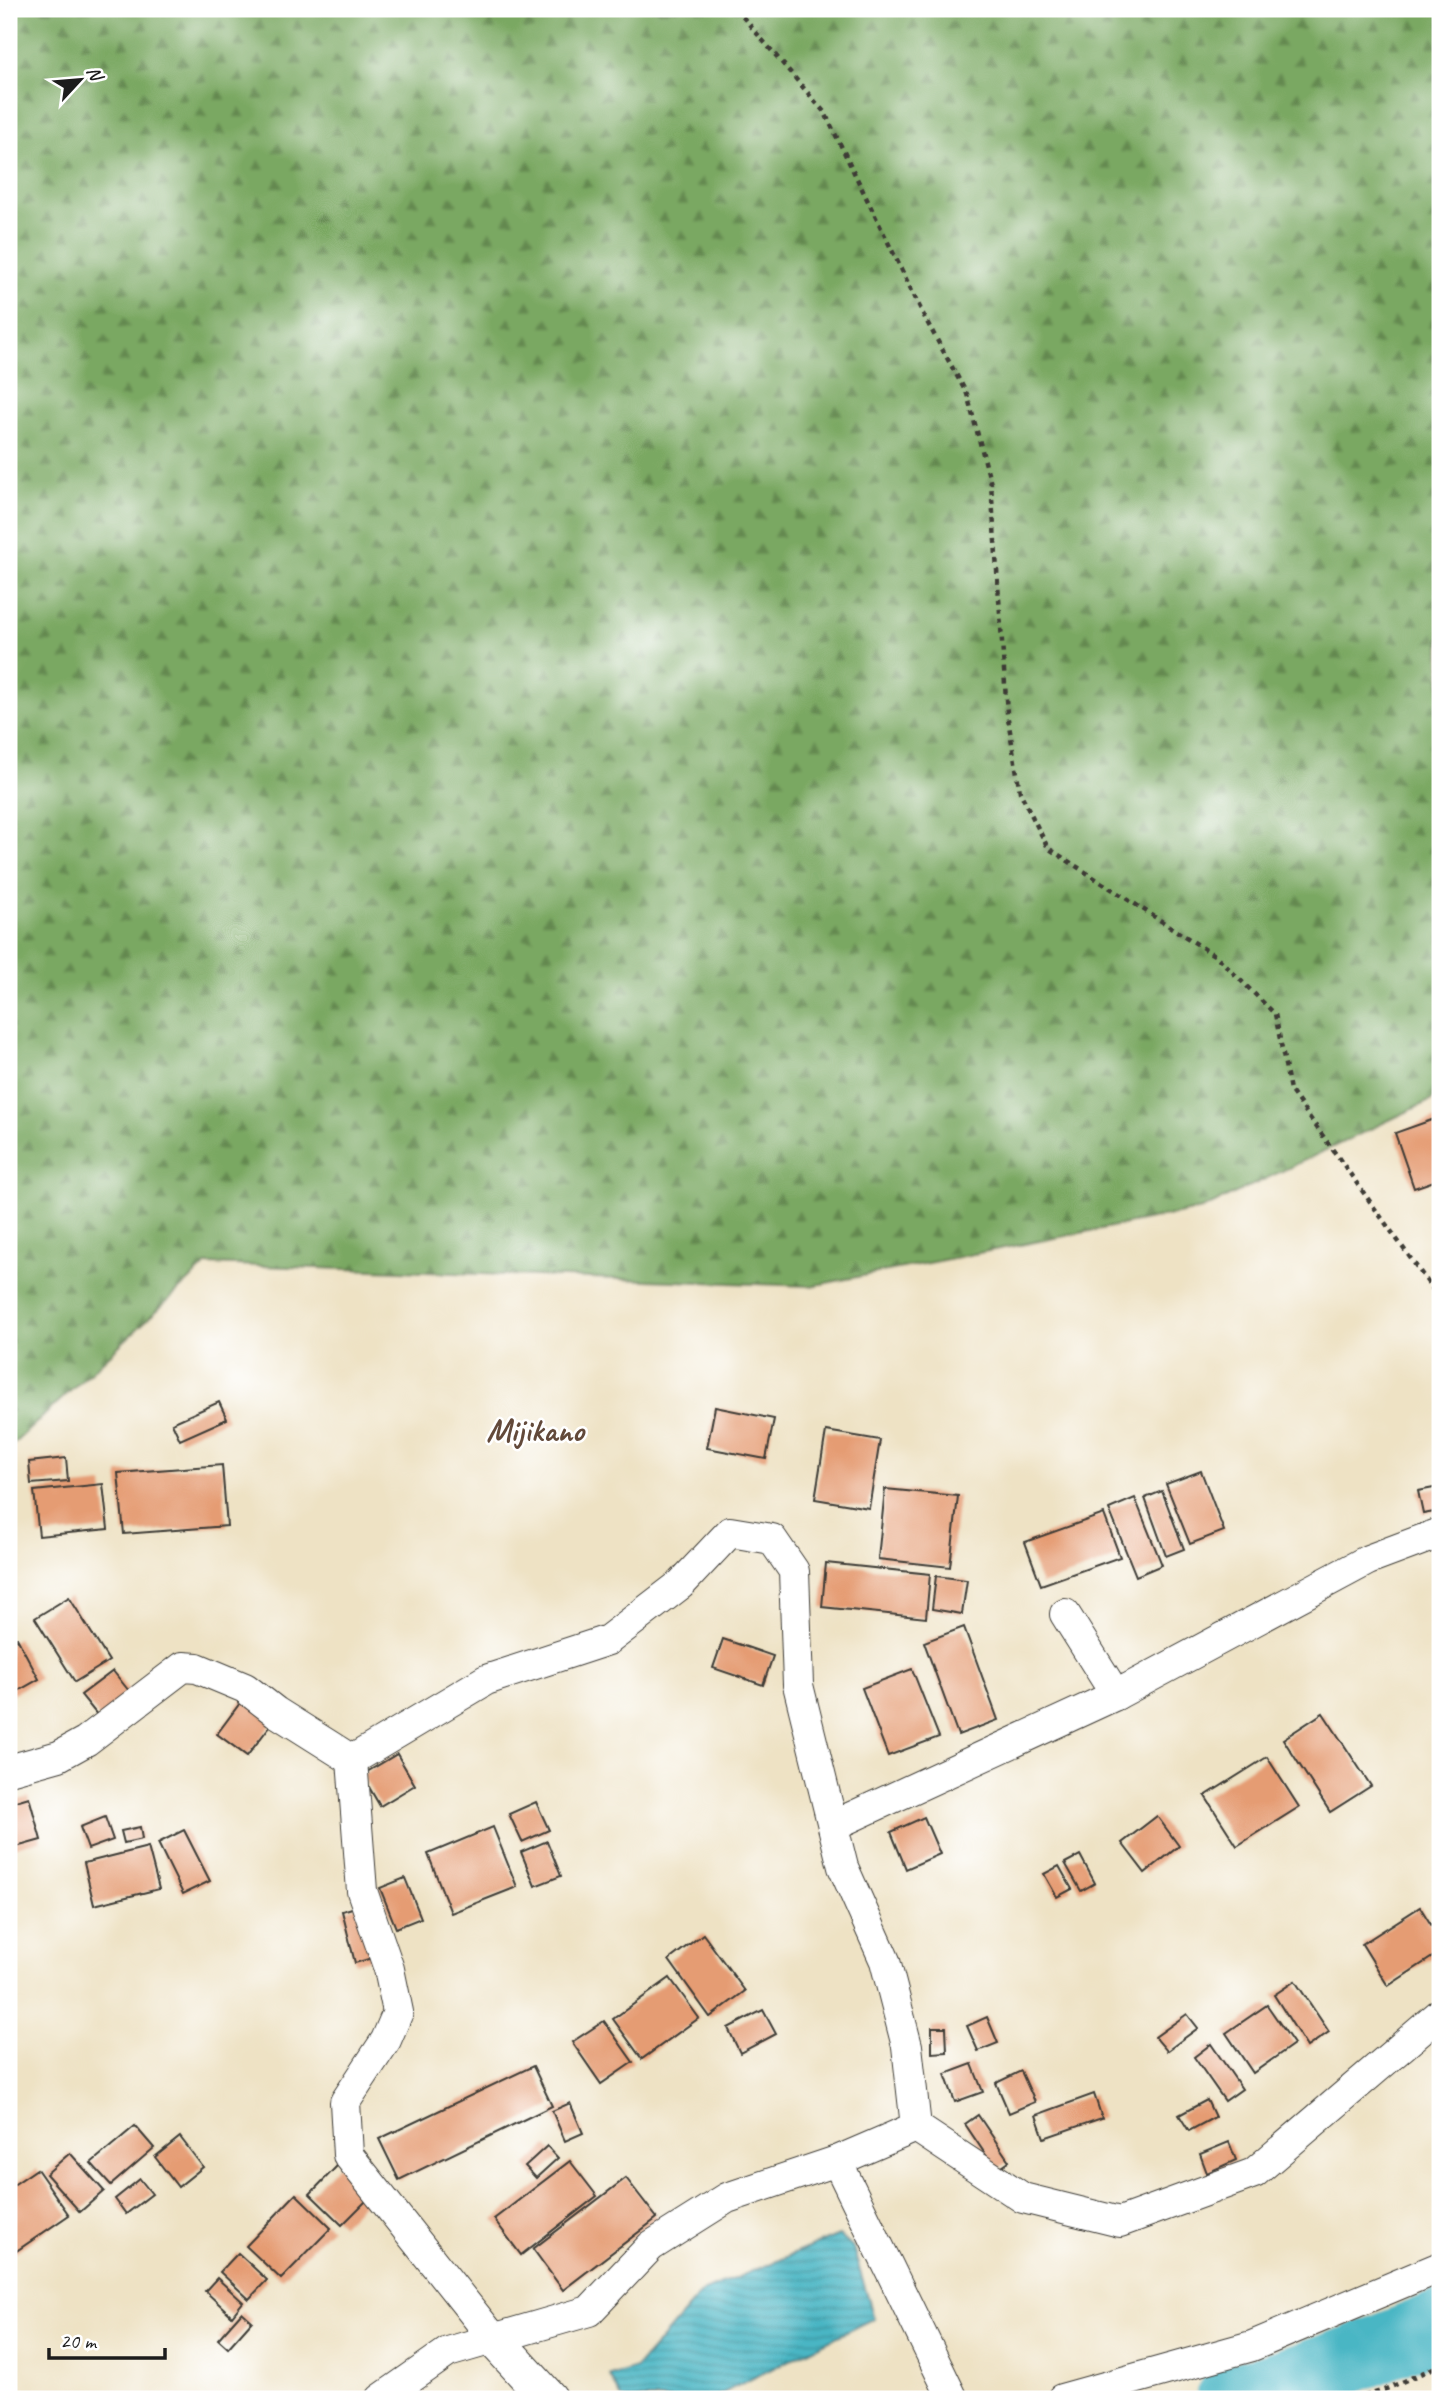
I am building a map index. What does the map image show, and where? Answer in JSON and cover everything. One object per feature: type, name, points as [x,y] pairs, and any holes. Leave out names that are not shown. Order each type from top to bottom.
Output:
[{"type":"street","points":[[352,1760],[486,1680],[608,1640],[681,1584],[730,1532],[772,1539],[794,1571],[798,1685],[843,1867],[885,1961],[907,2046],[916,2127]]},
{"type":"street","points":[[834,1825],[1116,1695],[1368,1560],[1440,1533]]},
{"type":"street","points":[[1065,1614],[1116,1695]]},
{"type":"street","points":[[9,1770],[59,1756],[86,1741],[183,1667],[197,1668],[245,1688],[276,1712],[352,1760]]},
{"type":"street","points":[[352,1760],[362,1891],[389,1969],[398,2012],[386,2040],[345,2102],[348,2155],[494,2339],[549,2399]]},
{"type":"street","points":[[916,2127],[1023,2198],[1120,2222],[1254,2173],[1440,2014]]},
{"type":"street","points":[[381,2399],[448,2352],[589,2311],[651,2246],[727,2198],[837,2161],[916,2127]]},
{"type":"street","points":[[837,2161],[953,2399]]},
{"type":"street","points":[[1062,2399],[1252,2346],[1440,2267]]},
{"type":"path","points":[[736,9],[825,113],[926,320],[967,394],[991,484],[1007,713],[1020,792],[1048,848],[1217,957],[1275,1014],[1290,1090],[1434,1292],[1440,1309]]},
{"type":"path","points":[[1434,1292],[1440,1289]]},
{"type":"path","points":[[1355,2399],[1384,2390],[1440,2365]]},
{"type":"green space","points":[[9,9],[1440,9],[1440,1096],[1202,1209],[811,1286],[207,1264],[9,1448]]},
{"type":"water","points":[[839,2235],[853,2248],[874,2318],[711,2399],[622,2399],[610,2376],[636,2368],[702,2292]]},
{"type":"building","points":[[1440,1117],[1440,1179],[1414,1188],[1395,1133]]},
{"type":"building","points":[[219,1402],[227,1419],[180,1440],[172,1423]]},
{"type":"building","points":[[715,1407],[774,1419],[766,1459],[707,1448]]},
{"type":"building","points":[[826,1431],[880,1440],[869,1508],[815,1499]]},
{"type":"building","points":[[66,1458],[68,1481],[31,1484],[29,1462]]},
{"type":"building","points":[[222,1465],[227,1526],[124,1534],[118,1473]]},
{"type":"building","points":[[1201,1471],[1224,1531],[1190,1544],[1166,1484]]},
{"type":"building","points":[[103,1484],[108,1529],[39,1536],[34,1491]]},
{"type":"building","points":[[1439,1487],[1440,1511],[1423,1514],[1418,1491]]},
{"type":"building","points":[[885,1489],[958,1496],[950,1567],[878,1559]]},
{"type":"building","points":[[1162,1491],[1184,1549],[1166,1556],[1145,1498]]},
{"type":"building","points":[[1135,1498],[1162,1565],[1136,1576],[1109,1509]]},
{"type":"building","points":[[1104,1514],[1120,1557],[1041,1585],[1025,1542]]},
{"type":"building","points":[[826,1563],[930,1574],[926,1618],[822,1607]]},
{"type":"building","points":[[936,1576],[967,1580],[962,1614],[932,1609]]},
{"type":"building","points":[[69,1597],[109,1661],[75,1682],[35,1618]]},
{"type":"building","points":[[964,1627],[998,1720],[958,1735],[924,1642]]},
{"type":"building","points":[[17,1638],[39,1679],[9,1696],[9,1643]]},
{"type":"building","points":[[723,1639],[773,1656],[763,1685],[713,1668]]},
{"type":"building","points":[[912,1669],[939,1737],[888,1756],[862,1688]]},
{"type":"building","points":[[113,1671],[133,1696],[102,1721],[81,1695]]},
{"type":"building","points":[[243,1699],[273,1722],[247,1756],[217,1734]]},
{"type":"building","points":[[1323,1713],[1371,1786],[1330,1812],[1283,1739]]},
{"type":"building","points":[[397,1754],[415,1785],[380,1806],[362,1775]]},
{"type":"building","points":[[1267,1757],[1299,1807],[1237,1846],[1205,1796]]},
{"type":"building","points":[[29,1797],[41,1840],[9,1849],[9,1803]]},
{"type":"building","points":[[536,1802],[549,1830],[522,1842],[509,1814]]},
{"type":"building","points":[[1157,1816],[1179,1846],[1145,1873],[1122,1843]]},
{"type":"building","points":[[105,1817],[113,1840],[88,1849],[80,1827]]},
{"type":"building","points":[[924,1817],[940,1854],[906,1869],[891,1832]]},
{"type":"building","points":[[140,1827],[142,1839],[124,1843],[121,1831]]},
{"type":"building","points":[[493,1827],[517,1887],[451,1913],[428,1854]]},
{"type":"building","points":[[184,1830],[210,1881],[183,1894],[158,1843]]},
{"type":"building","points":[[547,1841],[561,1876],[535,1886],[521,1852]]},
{"type":"building","points":[[148,1847],[159,1889],[94,1905],[84,1863]]},
{"type":"building","points":[[1080,1855],[1095,1883],[1081,1891],[1065,1863]]},
{"type":"building","points":[[1059,1866],[1072,1889],[1057,1897],[1044,1874]]},
{"type":"building","points":[[405,1878],[421,1918],[396,1928],[380,1888]]},
{"type":"building","points":[[359,1906],[372,1958],[355,1963],[342,1911]]},
{"type":"building","points":[[1420,1907],[1440,1939],[1440,1952],[1388,1986],[1362,1944]]},
{"type":"building","points":[[703,1934],[745,1991],[710,2017],[669,1960]]},
{"type":"building","points":[[670,1978],[699,2018],[642,2059],[613,2019]]},
{"type":"building","points":[[1295,1981],[1329,2032],[1307,2047],[1274,1995]]},
{"type":"building","points":[[1267,2005],[1294,2044],[1253,2073],[1226,2033]]},
{"type":"building","points":[[763,2010],[776,2034],[740,2053],[728,2028]]},
{"type":"building","points":[[1187,2014],[1198,2028],[1167,2051],[1155,2037]]},
{"type":"building","points":[[987,2017],[998,2043],[978,2051],[967,2026]]},
{"type":"building","points":[[604,2021],[633,2062],[601,2084],[572,2042]]},
{"type":"building","points":[[932,2027],[946,2027],[947,2052],[932,2053]]},
{"type":"building","points":[[1211,2044],[1242,2089],[1225,2101],[1194,2057]]},
{"type":"building","points":[[972,2064],[983,2092],[955,2102],[945,2074]]},
{"type":"building","points":[[533,2066],[552,2106],[399,2180],[379,2139]]},
{"type":"building","points":[[1021,2071],[1035,2102],[1009,2113],[996,2083]]},
{"type":"building","points":[[1094,2094],[1102,2118],[1044,2138],[1036,2115]]},
{"type":"building","points":[[1207,2100],[1215,2117],[1189,2131],[1179,2115]]},
{"type":"building","points":[[570,2103],[583,2133],[565,2141],[552,2111]]},
{"type":"building","points":[[978,2115],[1009,2161],[996,2170],[965,2124]]},
{"type":"building","points":[[135,2126],[154,2148],[111,2185],[91,2163]]},
{"type":"building","points":[[180,2137],[203,2167],[178,2187],[155,2157]]},
{"type":"building","points":[[1229,2142],[1236,2160],[1207,2173],[1200,2154]]},
{"type":"building","points":[[547,2146],[558,2158],[536,2178],[525,2166]]},
{"type":"building","points":[[70,2153],[104,2191],[80,2212],[46,2174]]},
{"type":"building","points":[[570,2161],[597,2196],[521,2255],[494,2219]]},
{"type":"building","points":[[338,2165],[371,2196],[342,2225],[310,2194]]},
{"type":"building","points":[[37,2169],[69,2215],[9,2256],[9,2188]]},
{"type":"building","points":[[626,2178],[657,2218],[563,2290],[533,2249]]},
{"type":"building","points":[[140,2179],[152,2194],[126,2214],[115,2199]]},
{"type":"building","points":[[296,2194],[331,2228],[281,2279],[246,2246]]},
{"type":"building","points":[[238,2253],[267,2280],[249,2299],[220,2272]]},
{"type":"building","points":[[217,2278],[243,2302],[232,2316],[205,2291]]},
{"type":"building","points":[[242,2312],[252,2321],[228,2348],[218,2339]]},
{"type":"waterway","points":[[1230,2399],[1336,2365],[1440,2324]]},
{"type":"district","name":"Mijikano","points":[[535,1430]]}]
